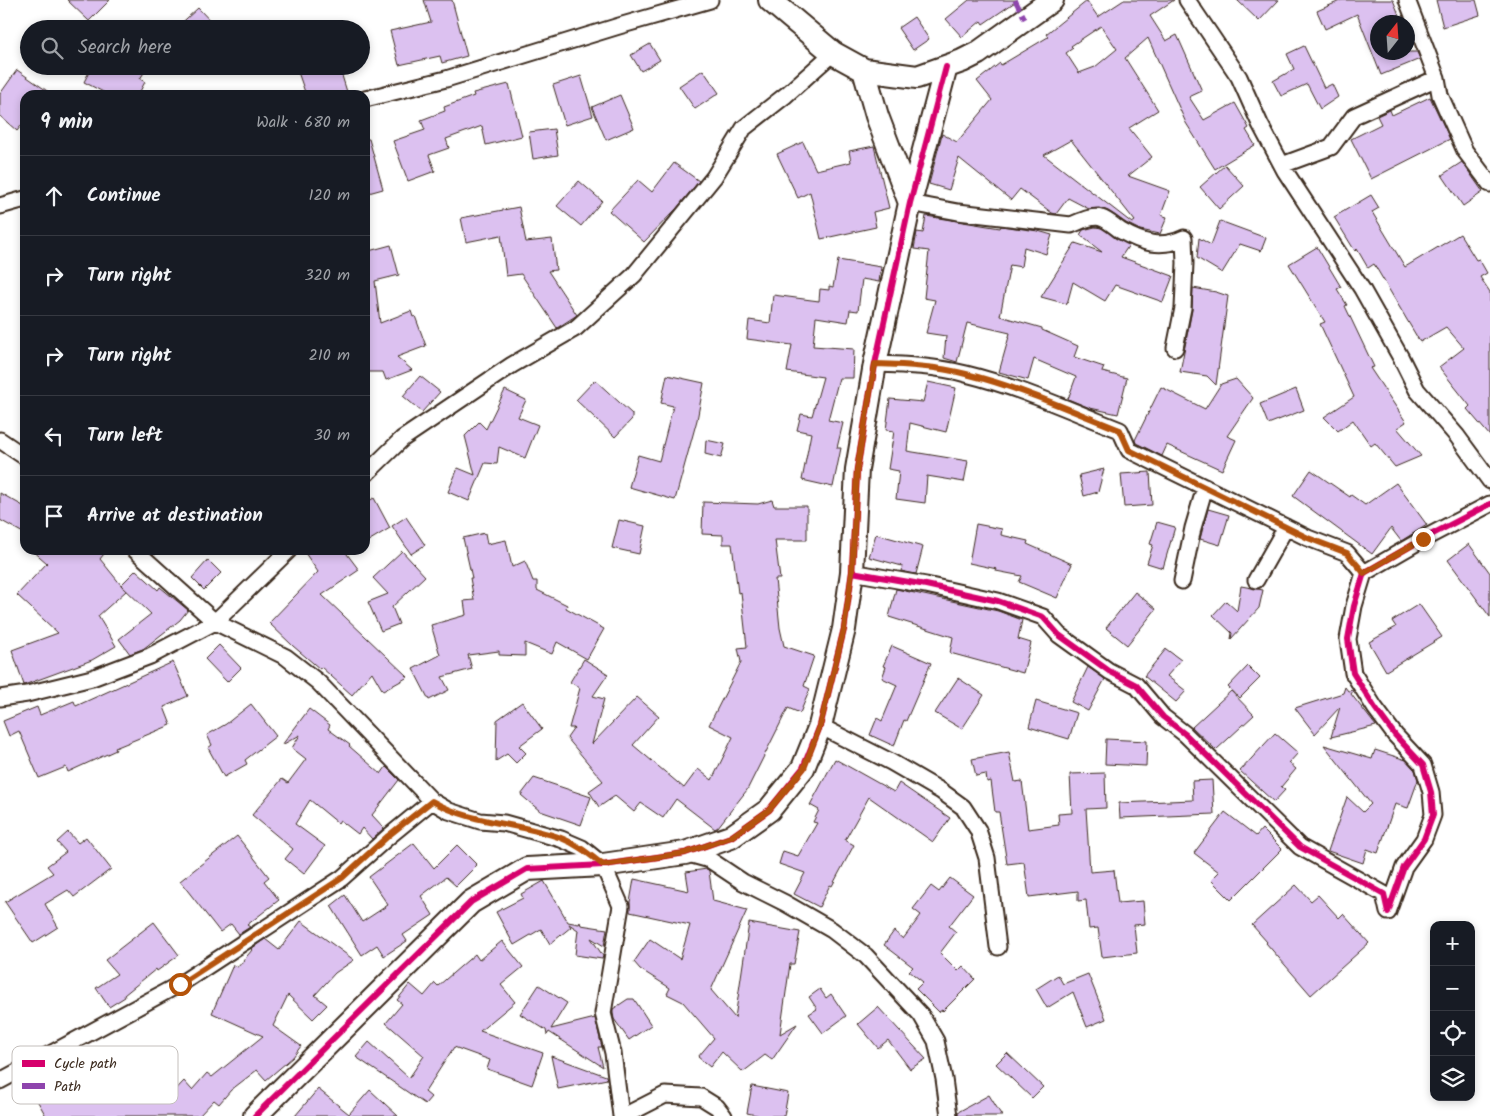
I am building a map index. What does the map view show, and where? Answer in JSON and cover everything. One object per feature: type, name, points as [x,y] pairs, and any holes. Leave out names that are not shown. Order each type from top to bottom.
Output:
[{"type":"street","points":[[770,0],[833,53],[864,70],[917,77],[962,61],[978,53],[1052,0]]},
{"type":"street","points":[[1187,0],[1239,77],[1260,124],[1282,165],[1362,289],[1417,390],[1457,436],[1490,481]]},
{"type":"street","points":[[1407,0],[1437,78],[1440,95],[1465,150],[1490,184]]},
{"type":"street","points":[[370,98],[446,79],[702,1]]},
{"type":"street","points":[[370,470],[402,439],[512,365],[576,328],[634,275],[714,177],[744,128],[786,95],[833,53]]},
{"type":"street","points":[[256,1116],[471,902],[527,869],[603,865],[685,853],[731,837],[769,810],[804,768],[820,726],[844,629],[852,572],[857,469],[875,364],[910,203],[946,67]]},
{"type":"street","points":[[864,70],[876,116],[910,203]]},
{"type":"street","points":[[1282,165],[1331,147],[1354,116],[1437,78]]},
{"type":"street","points":[[0,206],[20,200]]},
{"type":"street","points":[[910,203],[958,212],[1071,225],[1086,219],[1100,218],[1122,232],[1151,244],[1174,243],[1184,238],[1183,308],[1175,348]]},
{"type":"street","points":[[875,364],[921,366],[965,373],[1022,390],[1120,430],[1129,450],[1308,538],[1347,553],[1364,573]]},
{"type":"street","points":[[0,440],[20,454]]},
{"type":"street","points":[[1182,581],[1193,528],[1205,487]]},
{"type":"street","points":[[852,572],[926,585],[998,601],[1043,616],[1059,635],[1109,671],[1136,685],[1163,717],[1185,734],[1300,848],[1384,894],[1388,912],[1404,867],[1424,839],[1432,815],[1431,792],[1423,765],[1395,735],[1353,673],[1348,639],[1354,606],[1364,573],[1490,504]]},
{"type":"street","points":[[1256,580],[1286,527]]},
{"type":"street","points":[[141,555],[215,622],[286,657],[310,675],[432,801],[449,811],[480,821],[504,823],[561,838],[582,848],[603,865],[621,906],[603,1013],[613,1053],[623,1116],[665,1095],[701,1097],[717,1107],[724,1116]]},
{"type":"street","points":[[0,698],[27,694],[92,678],[150,656],[215,622],[283,555]]},
{"type":"street","points":[[820,726],[891,762],[941,791],[963,807],[978,830],[987,858],[998,947]]},
{"type":"street","points":[[65,1046],[188,979],[342,878],[388,836],[432,801]]},
{"type":"street","points":[[685,853],[710,860],[743,882],[832,930],[866,956],[921,1015],[936,1041],[949,1116]]},
{"type":"street","points":[[0,1081],[12,1074]]},
{"type":"building","points":[[67,0],[110,0],[90,20]]},
{"type":"building","points":[[424,0],[452,0],[467,56],[442,63],[440,56],[399,65],[390,31],[431,22]]},
{"type":"building","points":[[969,0],[1018,0],[983,24],[981,21],[962,37],[946,19]]},
{"type":"building","points":[[1124,0],[1174,0],[1150,16],[1166,41],[1177,35],[1202,91],[1189,97],[1204,120],[1235,103],[1249,128],[1246,130],[1255,145],[1215,169],[1186,123],[1148,38],[1125,58],[1158,110],[1129,128],[1152,157],[1128,176],[1170,191],[1161,215],[1167,217],[1160,234],[1140,230],[1108,211],[1099,208],[1089,209],[1068,198],[1056,214],[1020,189],[1011,200],[959,158],[949,190],[929,184],[942,134],[957,142],[992,100],[977,81],[1000,63],[1001,65],[1048,37],[1046,34],[1087,1],[1098,17]],"holes":[[[1101,26],[1117,49],[1095,67],[1079,73],[1066,53],[1073,48],[1071,46]],[[1071,140],[1135,221],[1132,223],[1044,155]]]},
{"type":"building","points":[[1237,0],[1279,0],[1259,21]]},
{"type":"building","points":[[1342,0],[1393,0],[1399,15],[1370,15],[1370,47],[1357,14],[1325,29],[1317,11]]},
{"type":"building","points":[[1436,0],[1476,0],[1480,15],[1443,27]]},
{"type":"building","points":[[198,8],[209,20],[185,20]]},
{"type":"building","points":[[914,17],[929,39],[913,50],[898,28]]},
{"type":"building","points":[[650,44],[660,60],[641,71],[631,55]]},
{"type":"building","points":[[1304,46],[1324,88],[1332,84],[1338,97],[1320,109],[1307,84],[1281,96],[1273,81],[1294,69],[1287,54]]},
{"type":"building","points":[[1415,52],[1417,52],[1420,59],[1381,75],[1375,60],[1415,60]]},
{"type":"building","points":[[17,70],[20,72],[20,75],[24,75],[46,90],[20,90],[20,127],[17,131],[0,116],[0,94]]},
{"type":"building","points":[[703,70],[719,93],[695,109],[679,86]]},
{"type":"building","points":[[88,75],[142,75],[140,79],[145,82],[141,90],[99,90],[84,82]]},
{"type":"building","points":[[299,75],[342,75],[346,90],[304,90]]},
{"type":"building","points":[[581,76],[593,116],[565,125],[553,85]]},
{"type":"building","points":[[509,84],[522,136],[486,145],[482,126],[446,139],[449,148],[429,155],[435,171],[408,181],[393,141],[425,130],[421,120],[445,111],[444,107],[474,96],[473,93]]},
{"type":"building","points":[[620,95],[634,128],[606,140],[592,107]]},
{"type":"building","points":[[1430,97],[1450,139],[1371,179],[1351,139],[1381,124],[1377,116],[1390,110],[1392,115]]},
{"type":"building","points":[[554,129],[558,155],[533,159],[529,132]]},
{"type":"building","points":[[803,142],[816,170],[851,162],[849,151],[874,146],[889,208],[873,212],[876,227],[821,239],[810,192],[798,198],[777,154]]},
{"type":"building","points":[[370,143],[383,189],[370,193]]},
{"type":"building","points":[[1462,162],[1483,192],[1463,206],[1442,175]]},
{"type":"building","points":[[674,163],[699,181],[677,208],[644,242],[609,211],[638,180],[652,192]]},
{"type":"building","points":[[1225,165],[1244,186],[1219,209],[1200,187]]},
{"type":"building","points":[[579,181],[602,201],[581,226],[557,206]]},
{"type":"building","points":[[1371,195],[1379,208],[1372,212],[1405,267],[1460,234],[1476,260],[1479,259],[1487,273],[1480,277],[1490,292],[1490,436],[1467,409],[1470,406],[1439,367],[1464,348],[1446,327],[1420,342],[1374,264],[1368,268],[1334,217]]},
{"type":"building","points":[[519,207],[526,242],[552,239],[556,270],[548,271],[577,315],[557,328],[521,274],[506,276],[501,235],[466,242],[461,218]]},
{"type":"building","points":[[926,216],[1000,228],[1001,226],[1038,231],[1052,235],[1046,254],[1024,247],[1021,267],[1010,265],[1000,316],[1042,328],[1042,330],[1078,346],[1074,357],[1104,367],[1102,372],[1127,378],[1118,414],[1090,408],[1068,399],[1076,377],[1034,359],[1028,380],[999,372],[1010,333],[967,323],[957,362],[944,358],[946,336],[926,333],[935,300],[924,298],[929,251],[914,249],[917,232],[923,233]]},
{"type":"building","points":[[1220,221],[1266,238],[1261,251],[1240,244],[1222,273],[1197,258],[1199,238],[1211,245]]},
{"type":"building","points":[[1095,227],[1102,228],[1129,245],[1121,257],[1173,276],[1163,302],[1115,285],[1105,301],[1073,282],[1067,304],[1041,297],[1075,243],[1102,252],[1080,235],[1083,230]]},
{"type":"building","points":[[391,245],[399,275],[375,281],[380,323],[411,311],[413,317],[415,316],[426,346],[397,357],[412,370],[386,380],[383,372],[370,372],[370,251]]},
{"type":"building","points":[[1317,247],[1341,287],[1337,289],[1347,305],[1345,306],[1374,367],[1370,368],[1406,422],[1397,428],[1421,456],[1395,467],[1375,443],[1371,446],[1353,420],[1338,431],[1324,417],[1354,397],[1320,324],[1325,322],[1289,264]]},
{"type":"building","points":[[838,260],[881,267],[879,282],[862,279],[858,311],[850,310],[848,322],[816,317],[813,346],[854,349],[853,378],[839,378],[828,420],[843,423],[837,448],[841,448],[833,487],[802,480],[811,433],[797,430],[801,414],[812,416],[823,377],[787,372],[792,345],[747,339],[749,320],[770,323],[773,295],[819,301],[820,289],[829,290],[829,286],[833,287]]},
{"type":"building","points":[[1193,288],[1228,296],[1216,385],[1207,376],[1180,372],[1192,310]]},
{"type":"building","points":[[667,375],[704,383],[697,420],[675,500],[629,487],[638,455],[659,461],[673,406],[661,403]]},
{"type":"building","points":[[420,376],[440,392],[422,412],[403,396]]},
{"type":"building","points":[[1236,379],[1253,398],[1227,436],[1236,440],[1222,470],[1167,445],[1162,456],[1136,443],[1135,440],[1161,387],[1205,409],[1221,384]]},
{"type":"building","points":[[595,380],[632,414],[632,419],[615,437],[576,400]]},
{"type":"building","points":[[928,382],[956,388],[946,432],[910,423],[907,451],[968,461],[964,482],[927,476],[925,503],[896,499],[899,471],[888,469],[894,431],[886,430],[890,399],[923,402]]},
{"type":"building","points":[[1296,389],[1304,410],[1268,424],[1260,404]]},
{"type":"building","points":[[505,390],[526,400],[518,417],[538,425],[525,458],[499,447],[497,464],[485,463],[469,501],[448,492],[458,468],[475,475],[465,436],[479,422],[486,429]]},
{"type":"building","points":[[706,440],[725,444],[721,458],[705,454]]},
{"type":"building","points":[[1104,469],[1098,492],[1084,496],[1079,475]]},
{"type":"building","points":[[1311,470],[1365,505],[1396,483],[1427,525],[1401,541],[1391,528],[1372,554],[1293,496]]},
{"type":"building","points":[[1150,472],[1152,505],[1124,507],[1121,474]]},
{"type":"building","points":[[0,493],[20,504],[20,531],[0,520]]},
{"type":"building","points":[[374,498],[390,528],[370,540],[370,500]]},
{"type":"building","points":[[772,500],[774,506],[807,506],[807,540],[775,540],[780,579],[775,579],[780,628],[784,646],[814,656],[804,686],[810,689],[800,713],[788,708],[747,790],[715,829],[676,799],[663,818],[641,803],[634,812],[615,796],[599,807],[589,791],[603,781],[567,738],[574,728],[569,728],[580,688],[570,682],[584,659],[608,674],[593,696],[604,699],[592,744],[637,697],[659,716],[633,745],[684,788],[698,769],[712,780],[733,737],[709,725],[741,662],[738,648],[747,647],[741,592],[738,593],[732,544],[723,544],[723,535],[702,534],[703,502],[758,504]]},
{"type":"building","points":[[1208,509],[1229,515],[1220,545],[1200,539]]},
{"type":"building","points":[[406,517],[425,545],[411,554],[392,526]]},
{"type":"building","points":[[619,520],[645,526],[639,554],[612,548]]},
{"type":"building","points":[[1157,522],[1175,527],[1163,568],[1147,563],[1153,545],[1150,544]]},
{"type":"building","points":[[976,524],[1002,529],[1001,535],[1028,541],[1027,544],[1072,564],[1057,598],[1019,582],[1022,576],[969,563]]},
{"type":"building","points":[[485,533],[487,544],[506,540],[512,567],[525,561],[533,581],[537,581],[537,590],[567,605],[566,608],[604,629],[587,659],[557,642],[552,654],[525,643],[525,656],[499,655],[499,651],[468,655],[472,669],[442,677],[449,690],[429,700],[413,669],[440,655],[431,625],[466,615],[464,601],[474,600],[470,578],[472,578],[463,538]]},
{"type":"building","points":[[876,534],[923,547],[916,574],[901,571],[902,566],[869,557]]},
{"type":"building","points":[[1469,544],[1490,573],[1490,617],[1448,560]]},
{"type":"building","points":[[402,551],[425,576],[392,607],[399,624],[381,631],[368,602],[388,594],[373,578]]},
{"type":"building","points":[[38,555],[103,555],[100,559],[126,591],[98,616],[116,646],[92,660],[24,685],[12,650],[58,633],[17,595],[47,563]]},
{"type":"building","points":[[306,555],[348,555],[359,570],[322,595],[408,677],[383,691],[372,672],[352,695],[321,667],[320,669],[293,646],[269,623],[318,572]]},
{"type":"building","points":[[208,560],[221,573],[204,590],[192,578]]},
{"type":"building","points":[[136,570],[158,590],[160,587],[188,610],[180,620],[143,649],[130,654],[119,639],[151,614],[121,585]]},
{"type":"building","points":[[1241,586],[1263,590],[1259,608],[1231,639],[1232,633],[1213,615],[1226,601],[1237,611]]},
{"type":"building","points":[[896,589],[998,611],[1022,620],[1018,639],[1031,643],[1023,673],[950,653],[953,637],[889,617]]},
{"type":"building","points":[[1135,592],[1156,609],[1127,645],[1106,628]]},
{"type":"building","points":[[1419,604],[1442,637],[1386,671],[1369,642],[1396,627],[1392,621]]},
{"type":"building","points":[[219,645],[241,668],[227,682],[205,659]]},
{"type":"building","points":[[892,646],[931,663],[894,746],[870,735],[877,718],[882,721],[897,685],[882,678],[886,667],[883,666]]},
{"type":"building","points":[[1166,649],[1181,660],[1167,676],[1186,691],[1176,702],[1144,676]]},
{"type":"building","points":[[173,662],[188,696],[164,707],[171,725],[115,748],[116,750],[68,772],[66,767],[39,778],[19,731],[9,736],[3,721],[37,707],[40,715],[74,701],[76,706]]},
{"type":"building","points":[[1248,666],[1260,678],[1240,698],[1228,687]]},
{"type":"building","points":[[1088,667],[1105,679],[1088,711],[1071,702]]},
{"type":"building","points":[[958,678],[984,695],[962,729],[935,713]]},
{"type":"building","points":[[1345,687],[1348,691],[1353,690],[1351,694],[1376,726],[1331,737],[1340,707],[1315,734],[1295,708],[1343,693]]},
{"type":"building","points":[[1231,691],[1254,715],[1216,750],[1192,727]]},
{"type":"building","points":[[1036,701],[1077,713],[1069,739],[1029,727]]},
{"type":"building","points":[[522,702],[542,729],[519,746],[526,753],[516,763],[507,754],[496,761],[497,720]]},
{"type":"building","points":[[251,704],[276,736],[245,760],[247,764],[224,777],[208,748],[212,745],[207,735],[226,724]]},
{"type":"building","points":[[309,709],[330,725],[328,729],[350,745],[381,774],[386,767],[399,780],[372,815],[384,828],[372,839],[362,828],[358,834],[340,820],[338,823],[310,800],[295,824],[325,846],[304,874],[285,859],[293,849],[252,815],[282,779],[288,783],[306,759],[292,748],[300,735],[282,745]]},
{"type":"building","points":[[1275,733],[1298,753],[1289,763],[1296,769],[1281,787],[1285,790],[1274,802],[1240,771]]},
{"type":"building","points":[[1106,739],[1147,741],[1146,766],[1105,764]]},
{"type":"building","points":[[1324,745],[1372,759],[1375,750],[1406,760],[1415,770],[1418,780],[1408,808],[1395,804],[1378,853],[1367,849],[1363,863],[1328,851],[1347,797],[1363,812],[1371,804]]},
{"type":"building","points":[[1009,752],[1015,782],[1022,781],[1028,829],[1059,825],[1058,814],[1072,813],[1070,774],[1105,773],[1106,808],[1086,809],[1090,872],[1114,870],[1118,903],[1143,901],[1145,924],[1134,925],[1137,953],[1102,957],[1098,928],[1089,929],[1086,900],[1078,901],[1078,891],[1029,897],[1024,862],[1007,864],[999,812],[995,812],[991,781],[987,782],[986,774],[976,776],[972,759]]},
{"type":"building","points":[[835,759],[894,792],[899,783],[950,818],[933,842],[869,797],[845,840],[854,845],[819,907],[794,894],[805,873],[779,864],[783,851],[798,856],[817,823],[813,822],[819,810],[810,805]]},
{"type":"building","points":[[534,778],[591,797],[581,825],[540,811],[521,795]]},
{"type":"building","points":[[1212,780],[1214,814],[1120,818],[1119,803],[1193,800],[1192,781]]},
{"type":"building","points":[[1225,812],[1256,836],[1262,829],[1282,849],[1231,900],[1211,880],[1219,872],[1194,853]]},
{"type":"building","points":[[68,832],[78,843],[86,837],[111,869],[74,897],[68,890],[45,904],[58,927],[33,943],[5,902],[53,873],[47,866],[66,852],[57,842]]},
{"type":"building","points":[[237,836],[269,877],[264,881],[279,900],[247,925],[250,927],[239,934],[231,924],[220,932],[180,881]]},
{"type":"building","points":[[414,843],[434,868],[457,845],[477,865],[456,886],[446,877],[421,896],[433,915],[403,935],[407,941],[384,956],[377,945],[362,955],[331,906],[345,895],[362,922],[388,905],[369,877]]},
{"type":"building","points":[[707,869],[709,871],[713,901],[747,910],[711,990],[735,1018],[749,923],[800,932],[794,964],[790,964],[780,1034],[797,1024],[772,1060],[765,1055],[743,1072],[722,1052],[710,1067],[698,1057],[714,1038],[683,1002],[667,994],[670,988],[640,969],[634,962],[650,939],[680,959],[690,925],[630,912],[634,879],[689,891],[686,872]]},
{"type":"building","points":[[950,878],[973,895],[949,926],[956,932],[940,953],[958,971],[963,966],[975,979],[943,1011],[939,1012],[916,989],[923,982],[909,971],[913,967],[884,945],[894,931],[903,939],[921,915],[913,909],[931,886],[939,892]]},
{"type":"building","points":[[544,881],[568,922],[579,924],[580,922],[581,925],[607,929],[604,946],[591,938],[603,956],[602,959],[575,955],[578,930],[569,924],[571,927],[550,944],[541,929],[514,945],[496,912],[523,898],[521,894]]},
{"type":"building","points":[[1296,885],[1311,901],[1318,895],[1339,918],[1343,914],[1369,943],[1311,995],[1252,925]]},
{"type":"building","points":[[301,921],[354,960],[335,973],[315,995],[327,1005],[313,1019],[288,995],[273,1026],[301,1046],[293,1057],[266,1080],[257,1070],[231,1090],[219,1104],[214,1100],[199,1116],[46,1116],[39,1104],[178,1104],[178,1087],[184,1081],[192,1090],[207,1073],[212,1077],[263,1036],[212,1013],[233,965],[238,967],[251,949],[265,939],[279,950]]},
{"type":"building","points":[[154,922],[179,955],[157,971],[156,969],[124,995],[125,997],[109,1007],[96,988],[117,974],[105,960]]},
{"type":"building","points":[[502,941],[523,967],[501,985],[515,1002],[480,1031],[543,1053],[532,1085],[487,1069],[490,1060],[454,1047],[425,1092],[431,1097],[425,1104],[356,1057],[369,1042],[409,1078],[424,1056],[386,1023],[402,1004],[397,1000],[410,984],[424,996],[435,983],[438,986],[475,954],[479,960]]},
{"type":"building","points":[[1088,974],[1106,1019],[1087,1027],[1073,992],[1047,1008],[1036,989],[1058,975],[1063,984]]},
{"type":"building","points":[[539,985],[567,1003],[551,1029],[595,1018],[602,1047],[598,1047],[603,1067],[549,1032],[547,1035],[546,1030],[520,1014]]},
{"type":"building","points":[[820,989],[826,998],[831,994],[846,1016],[823,1033],[809,1014],[817,1009],[809,997]]},
{"type":"building","points":[[628,999],[634,999],[651,1025],[629,1040],[614,1019],[613,1013],[613,1009]]},
{"type":"building","points":[[878,1007],[926,1059],[910,1069],[888,1040],[878,1048],[858,1024]]},
{"type":"building","points":[[1007,1053],[1043,1087],[1032,1098],[996,1064]]},
{"type":"building","points":[[551,1056],[606,1076],[607,1079],[558,1089]]},
{"type":"building","points":[[752,1086],[788,1093],[784,1116],[761,1116],[747,1113]]},
{"type":"building","points":[[318,1089],[349,1114],[370,1090],[398,1116],[295,1116]]},
{"type":"building","points":[[989,1095],[1002,1116],[958,1116],[958,1112]]},
{"type":"marked path","points":[[1015,0],[1025,19]]},
{"type":"cycle path","points":[[255,1116],[471,902],[527,869],[603,865],[685,853],[731,837],[769,810],[803,768],[820,726],[844,629],[852,572],[857,469],[875,364],[910,203],[946,67]]},
{"type":"cycle path","points":[[852,572],[926,585],[998,601],[1043,617],[1059,635],[1109,671],[1136,685],[1163,717],[1185,734],[1300,847],[1384,894],[1388,912],[1404,867],[1424,839],[1433,815],[1431,792],[1423,765],[1395,735],[1353,673],[1348,639],[1354,606],[1364,573],[1490,504]]},
{"type":"route","points":[[180,984],[342,878],[388,836],[432,801],[449,811],[480,821],[504,823],[561,838],[582,848],[603,865],[685,853],[731,837],[769,810],[804,768],[820,726],[844,629],[852,572],[857,469],[875,364],[921,366],[965,373],[1022,390],[1120,430],[1129,450],[1308,538],[1347,553],[1364,573],[1423,539]]}]
